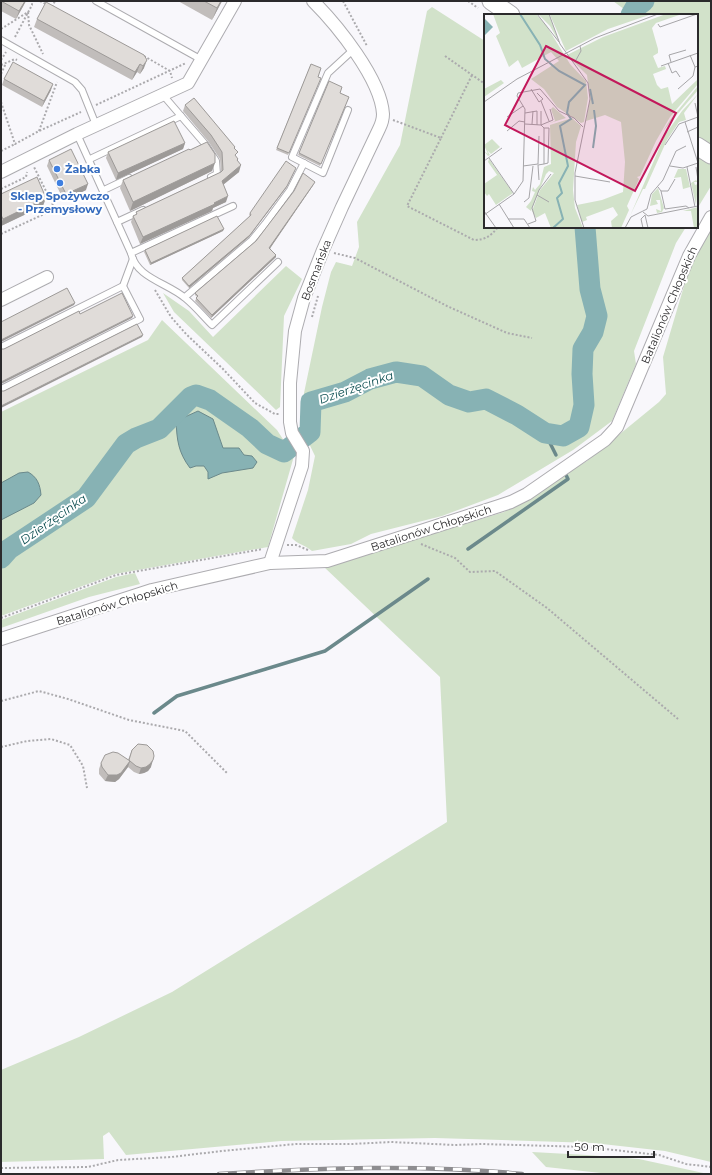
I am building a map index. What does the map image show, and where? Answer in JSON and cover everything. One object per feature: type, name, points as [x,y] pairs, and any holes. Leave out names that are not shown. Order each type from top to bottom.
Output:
[{"type":"main road","points":[[491,1],[510,14]]},
{"type":"main road","points":[[698,147],[711,155]]},
{"type":"street","points":[[1,172],[77,134],[188,83],[198,58],[235,1]]},
{"type":"street","points":[[312,1],[342,34],[366,70],[377,92],[383,116]]},
{"type":"street","name":"Bosmańska","points":[[270,563],[302,466],[303,451],[292,433],[290,414],[290,383],[295,331],[304,298],[323,250],[379,129],[383,116]]},
{"type":"street","name":"Batalionów Chłopskich","points":[[1,640],[152,590],[270,563],[327,561],[519,499],[612,434],[621,420],[689,256],[711,217]]},
{"type":"street","points":[[1,300],[47,277]]},
{"type":"lane","points":[[96,1],[198,58]]},
{"type":"lane","points":[[1,40],[75,82],[82,90],[96,125]]},
{"type":"lane","points":[[348,110],[322,173],[292,157],[328,73],[353,50]]},
{"type":"lane","points":[[163,95],[205,144],[216,161],[217,174],[208,179]]},
{"type":"lane","points":[[90,159],[181,116]]},
{"type":"lane","points":[[77,134],[104,190],[132,256],[141,269],[152,278],[185,297],[212,325],[278,262]]},
{"type":"lane","points":[[197,147],[205,144]]},
{"type":"lane","points":[[185,297],[252,240],[290,190],[304,163]]},
{"type":"lane","points":[[104,190],[132,177]]},
{"type":"lane","points":[[117,222],[152,206]]},
{"type":"lane","points":[[1,389],[140,319],[123,286],[132,256],[233,206]]},
{"type":"lane","points":[[1,347],[123,286]]},
{"type":"path","points":[[1,60],[28,12],[32,1]]},
{"type":"path","points":[[40,1],[52,7],[55,1]]},
{"type":"path","points":[[1,29],[28,12]]},
{"type":"path","points":[[28,12],[29,25],[49,67],[53,79],[63,85]]},
{"type":"path","points":[[142,56],[170,71],[175,90]]},
{"type":"path","points":[[445,56],[484,83]]},
{"type":"path","points":[[1,151],[39,130],[89,109],[198,58]]},
{"type":"path","points":[[1,65],[15,59],[21,63]]},
{"type":"path","points":[[1,74],[7,62]]},
{"type":"path","points":[[472,75],[407,206],[474,240],[483,240],[492,235],[497,228]]},
{"type":"path","points":[[39,130],[57,82]]},
{"type":"path","points":[[1,102],[15,144]]},
{"type":"path","points":[[383,116],[441,138]]},
{"type":"path","points":[[1,234],[55,209],[32,162]]},
{"type":"path","points":[[323,250],[355,258],[447,306],[507,333],[532,338]]},
{"type":"path","points":[[152,278],[155,289],[170,317],[255,403],[275,414],[290,414]]},
{"type":"path","points":[[408,535],[422,544],[455,558],[470,572],[495,571],[547,608],[678,719]]},
{"type":"path","points":[[281,546],[296,545],[305,548],[312,553]]},
{"type":"path","points":[[1,618],[116,576],[263,550]]},
{"type":"path","points":[[1,702],[39,691],[68,699],[129,720],[184,731],[227,773]]},
{"type":"path","points":[[1,748],[27,741],[51,739],[70,745],[83,766],[88,788]]},
{"type":"path","points":[[1,1168],[88,1167],[118,1160],[171,1157],[296,1144],[391,1142],[455,1145],[482,1144],[586,1147],[659,1155],[686,1164],[711,1167]]},
{"type":"green space","points":[[613,1],[711,1],[711,186],[698,207],[698,14],[631,14]]},
{"type":"green space","points":[[432,7],[484,40],[484,228],[685,228],[676,243],[634,351],[636,364],[612,421],[573,450],[498,495],[442,516],[371,534],[351,544],[312,551],[292,538],[308,490],[315,456],[302,429],[304,393],[322,307],[331,272],[336,262],[352,266],[359,247],[357,222],[400,145],[427,11]]},
{"type":"green space","points":[[711,221],[711,1162],[665,1151],[593,1143],[435,1138],[281,1141],[126,1155],[109,1132],[103,1136],[104,1159],[1,1162],[1,1070],[79,1037],[172,992],[447,822],[440,677],[324,567],[504,512],[587,461],[659,402],[666,394],[663,357],[695,249]]},
{"type":"green space","points":[[286,266],[302,279],[284,316],[280,407],[276,410],[174,312],[163,293],[189,311],[213,337]]},
{"type":"green space","points":[[162,320],[277,430],[294,456],[268,547],[115,574],[1,616],[1,412],[148,340]]},
{"type":"green space","points":[[135,573],[140,584],[89,597],[1,628],[1,620],[116,577]]},
{"type":"green space","points":[[532,1152],[639,1159],[708,1174],[610,1174],[546,1167]]},
{"type":"water","points":[[198,411],[213,419],[223,448],[239,448],[244,455],[252,456],[257,462],[253,468],[222,473],[208,479],[208,472],[204,466],[190,468],[183,457],[179,446],[176,421]]},
{"type":"water","points":[[28,472],[38,481],[41,495],[34,503],[1,520],[1,483],[19,473]]},
{"type":"building","points":[[1,1],[25,1],[19,11]]},
{"type":"building","points":[[204,1],[221,1],[217,8]]},
{"type":"building","points":[[46,2],[144,55],[147,60],[143,66],[140,64],[135,72],[37,19]]},
{"type":"building","points":[[13,62],[53,84],[44,101],[4,79]]},
{"type":"building","points":[[311,64],[321,68],[318,77],[321,78],[289,153],[277,148]]},
{"type":"building","points":[[329,81],[342,87],[340,93],[349,97],[321,164],[299,153]]},
{"type":"building","points":[[194,98],[235,147],[234,148],[238,152],[235,155],[241,165],[222,181],[228,196],[214,203],[215,204],[143,237],[133,216],[137,214],[136,212],[223,170],[222,152],[211,135],[185,105]]},
{"type":"building","points":[[174,121],[185,143],[118,173],[108,152]]},
{"type":"building","points":[[207,142],[215,154],[215,163],[133,202],[123,180]]},
{"type":"building","points":[[71,149],[88,184],[66,194],[49,160]]},
{"type":"building","points":[[286,161],[296,168],[287,186],[250,235],[189,286],[182,278],[251,215],[250,213]]},
{"type":"building","points":[[303,173],[315,182],[269,248],[276,255],[212,315],[196,298],[198,296],[195,293],[256,241],[294,191]]},
{"type":"building","points":[[37,177],[46,198],[3,219],[1,215],[1,194]]},
{"type":"building","points":[[217,216],[224,229],[151,263],[145,250]]},
{"type":"building","points":[[67,288],[75,303],[1,340],[1,322]]},
{"type":"building","points":[[122,293],[133,316],[1,382],[1,349],[4,349],[79,311],[80,314]]},
{"type":"building","points":[[137,324],[143,335],[1,406],[1,391],[4,391]]},
{"type":"building","points":[[138,744],[147,745],[153,751],[153,760],[146,767],[141,768],[136,766],[129,760],[132,750]]},
{"type":"building","points":[[113,752],[118,753],[130,761],[121,773],[117,775],[108,775],[101,763],[105,755]]},
{"type":"waterway","name":"Dzierżęcinka","points":[[632,14],[635,8],[644,1]]},
{"type":"waterway","name":"Dzierżęcinka","points":[[1,558],[9,549],[86,498],[126,444],[136,438],[159,429],[191,397],[196,395],[210,400],[250,428],[267,444],[284,452],[310,432],[311,402],[345,392],[370,379],[396,372],[422,376],[449,395],[469,402],[486,399],[517,415],[545,433],[563,436],[579,427],[584,405],[582,374],[583,349],[593,332],[597,316],[590,289],[585,228]]},
{"type":"waterway","points":[[545,433],[556,455]]},
{"type":"waterway","points":[[468,549],[568,479],[564,471]]},
{"type":"waterway","points":[[154,713],[177,696],[325,651],[428,579]]},
{"type":"railway","points":[[219,1174],[370,1168],[447,1169],[522,1174]]},
{"type":"place","name":"Żabka","points":[[57,169]]},
{"type":"place","name":"Sklep Spożywczo - Przemysłowy","points":[[60,183]]}]
